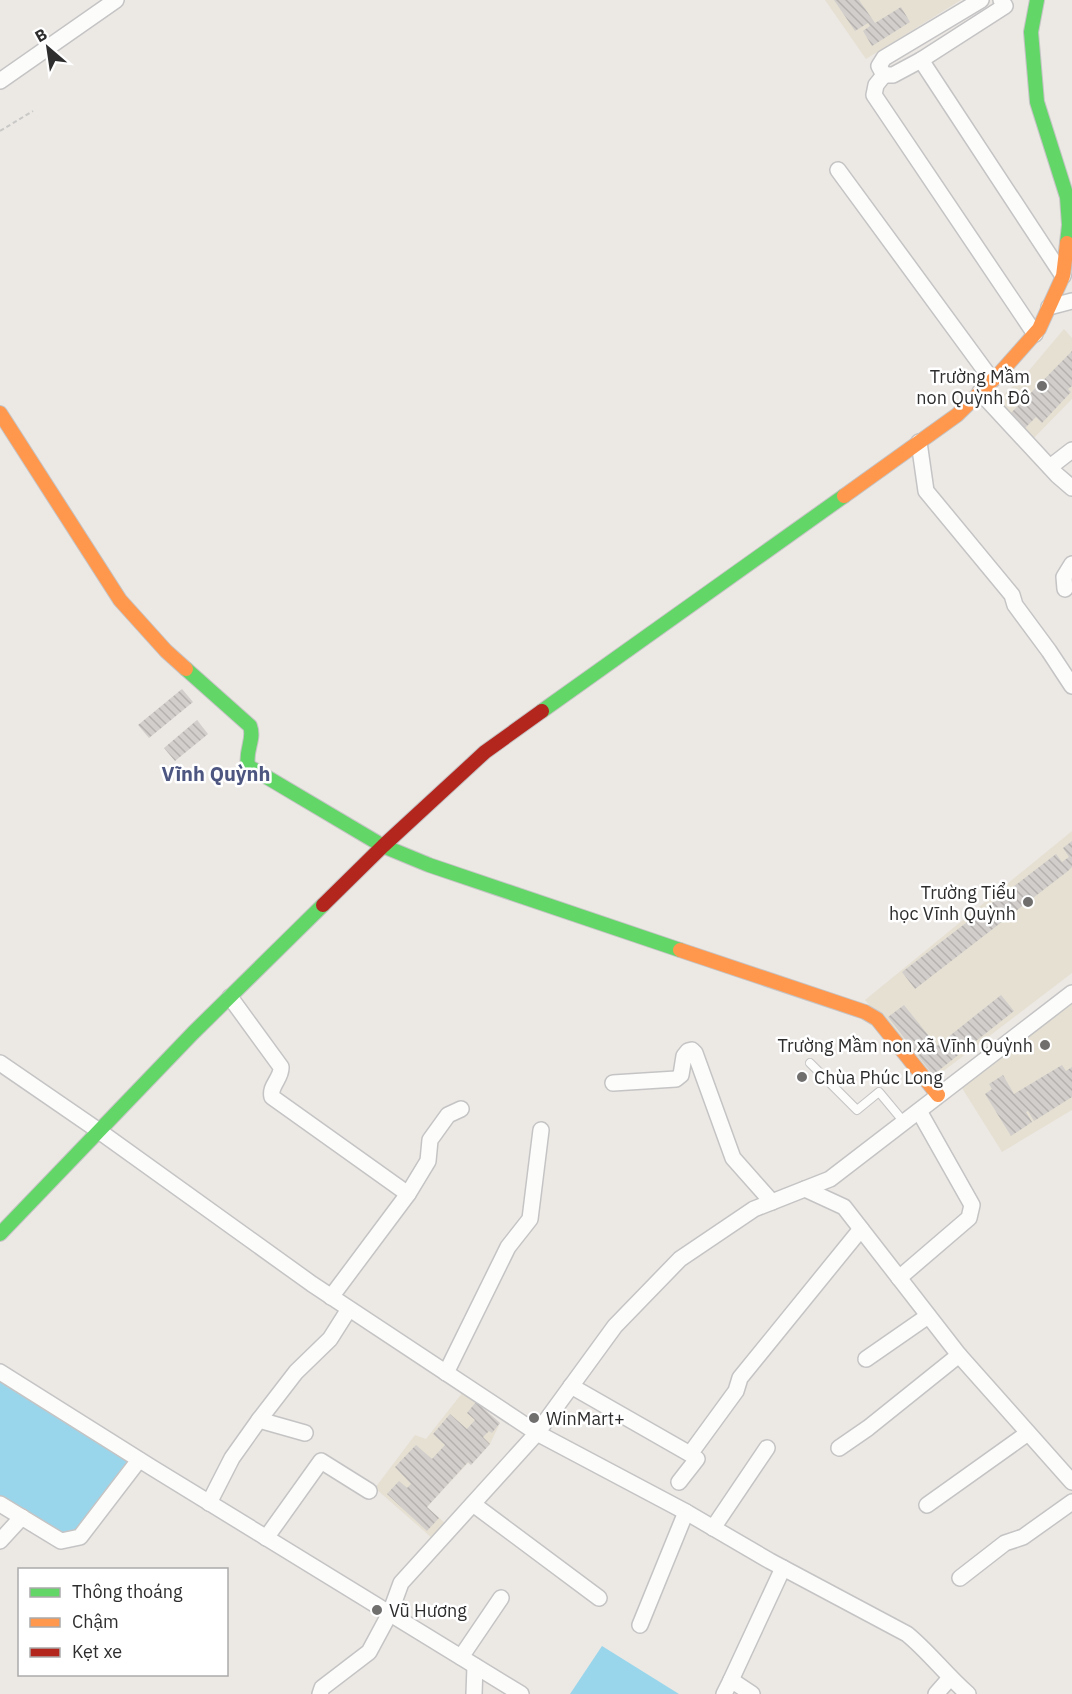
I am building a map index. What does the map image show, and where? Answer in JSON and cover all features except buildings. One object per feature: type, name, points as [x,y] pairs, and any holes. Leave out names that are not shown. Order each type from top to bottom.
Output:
[{"type":"street","points":[[0,81],[116,0]]},
{"type":"street","points":[[884,75],[879,66],[884,58],[981,0]]},
{"type":"street","points":[[884,75],[893,75],[921,60],[1005,6],[1001,0]]},
{"type":"street","points":[[0,1234],[230,997],[383,846],[485,752],[957,415],[1040,329],[1063,276],[1069,225],[1065,168],[1038,102],[1031,32],[1037,0]]},
{"type":"street","points":[[921,60],[1063,276]]},
{"type":"street","points":[[884,75],[876,85],[874,95],[1035,334]]},
{"type":"street","points":[[838,170],[992,380]]},
{"type":"street","points":[[1049,307],[1072,301]]},
{"type":"street","points":[[980,392],[1072,488]]},
{"type":"street","points":[[0,413],[120,600],[166,651],[250,726],[253,734],[246,754],[248,766],[383,846],[429,865],[551,908],[858,1008],[877,1019],[938,1095]]},
{"type":"street","points":[[919,442],[926,491],[1012,595],[1015,605],[1072,686]]},
{"type":"street","points":[[1050,467],[1072,450]]},
{"type":"street","points":[[1065,589],[1064,577],[1072,564]]},
{"type":"street","points":[[320,1694],[322,1688],[369,1652],[390,1613],[401,1583],[537,1433],[615,1326],[680,1259],[754,1209],[830,1179],[1072,993]]},
{"type":"street","points":[[230,997],[280,1067],[281,1072],[271,1092],[272,1097],[408,1194]]},
{"type":"street","points":[[613,1083],[676,1079],[681,1075],[684,1056],[692,1050],[733,1158],[772,1202]]},
{"type":"street","points":[[0,1063],[331,1297],[537,1433],[907,1634],[922,1646],[950,1678],[968,1694]]},
{"type":"street","points":[[331,1297],[408,1194],[428,1161],[430,1140],[448,1115],[461,1109]]},
{"type":"street","points":[[899,1278],[969,1218],[972,1212],[972,1205],[919,1111]]},
{"type":"street","points":[[446,1373],[508,1247],[530,1219],[541,1130]]},
{"type":"street","points":[[805,1189],[844,1207],[959,1355],[1072,1482]]},
{"type":"street","points":[[690,1454],[736,1391],[740,1378],[861,1229]]},
{"type":"street","points":[[209,1503],[232,1458],[259,1420],[296,1372],[330,1338],[349,1309]]},
{"type":"street","points":[[866,1359],[928,1316]]},
{"type":"street","points":[[839,1448],[868,1428],[959,1355]]},
{"type":"street","points":[[0,1372],[521,1694]]},
{"type":"street","points":[[572,1386],[698,1459],[679,1482]]},
{"type":"street","points":[[259,1420],[305,1433]]},
{"type":"street","points":[[927,1506],[1028,1433]]},
{"type":"street","points":[[713,1528],[767,1448]]},
{"type":"street","points":[[0,1504],[61,1541],[80,1537],[139,1460]]},
{"type":"street","points":[[266,1538],[321,1461],[369,1491]]},
{"type":"street","points":[[960,1578],[1005,1543],[1023,1537],[1072,1502]]},
{"type":"street","points":[[473,1504],[599,1598]]},
{"type":"street","points":[[640,1625],[686,1512]]},
{"type":"street","points":[[0,1541],[22,1518]]},
{"type":"street","points":[[724,1694],[783,1568]]},
{"type":"street","points":[[461,1657],[501,1598]]},
{"type":"street","points":[[474,1694],[475,1666]]},
{"type":"street","points":[[936,1694],[950,1678]]},
{"type":"street","points":[[731,1680],[752,1694]]},
{"type":"lane","points":[[810,1064],[856,1110],[879,1092],[904,1122]]},
{"type":"path","points":[[0,131],[33,111]]},
{"type":"shaded area","points":[[825,0],[961,0],[866,59]]},
{"type":"shaded area","name":"Trường Mầm non Quỳnh Đô","points":[[1064,329],[1072,338],[1072,399],[1031,441],[995,403],[1026,374]]},
{"type":"shaded area","name":"Trường Tiểu học Vĩnh Quỳnh","points":[[1072,831],[1072,973],[933,1079],[865,1000]]},
{"type":"shaded area","name":"Trường Mầm non xã Vĩnh Quỳnh","points":[[1072,1002],[1072,1110],[1002,1152],[962,1088]]},
{"type":"shaded area","points":[[463,1392],[500,1423],[490,1444],[471,1465],[468,1463],[427,1507],[446,1524],[432,1538],[375,1488],[415,1435],[426,1439]]},
{"type":"water","points":[[0,1380],[128,1462],[73,1534],[58,1533],[0,1496]]},
{"type":"water","points":[[602,1646],[679,1694],[570,1694]]},
{"type":"traffic: fast","points":[[1037,0],[1031,32],[1037,102],[1067,197],[1069,225],[1067,243]]},
{"type":"traffic: fast","points":[[542,711],[844,496]]},
{"type":"traffic: fast","points":[[186,669],[250,726],[248,766],[383,846],[429,865],[680,950]]},
{"type":"traffic: fast","points":[[0,1234],[193,1033],[323,905]]},
{"type":"traffic: slow","points":[[844,496],[957,415],[1000,373],[1039,329],[1063,276],[1067,243]]},
{"type":"traffic: slow","points":[[0,413],[120,600],[166,651],[186,669]]},
{"type":"traffic: slow","points":[[680,950],[865,1012],[877,1019],[938,1095]]},
{"type":"traffic: jam","points":[[323,905],[485,752],[542,711]]},
{"type":"place","name":"Trường Mầm non Quỳnh Đô","points":[[1042,386]]},
{"type":"place","name":"Trường Tiểu học Vĩnh Quỳnh","points":[[1028,902]]},
{"type":"place","name":"Trường Mầm non xã Vĩnh Quỳnh","points":[[1045,1045]]},
{"type":"place","name":"Chùa Phúc Long","points":[[802,1077]]},
{"type":"place","name":"WinMart+","points":[[534,1418]]},
{"type":"place","name":"Vũ Hương","points":[[377,1610]]},
{"type":"district","name":"Vĩnh Quỳnh","points":[[216,773]]}]
